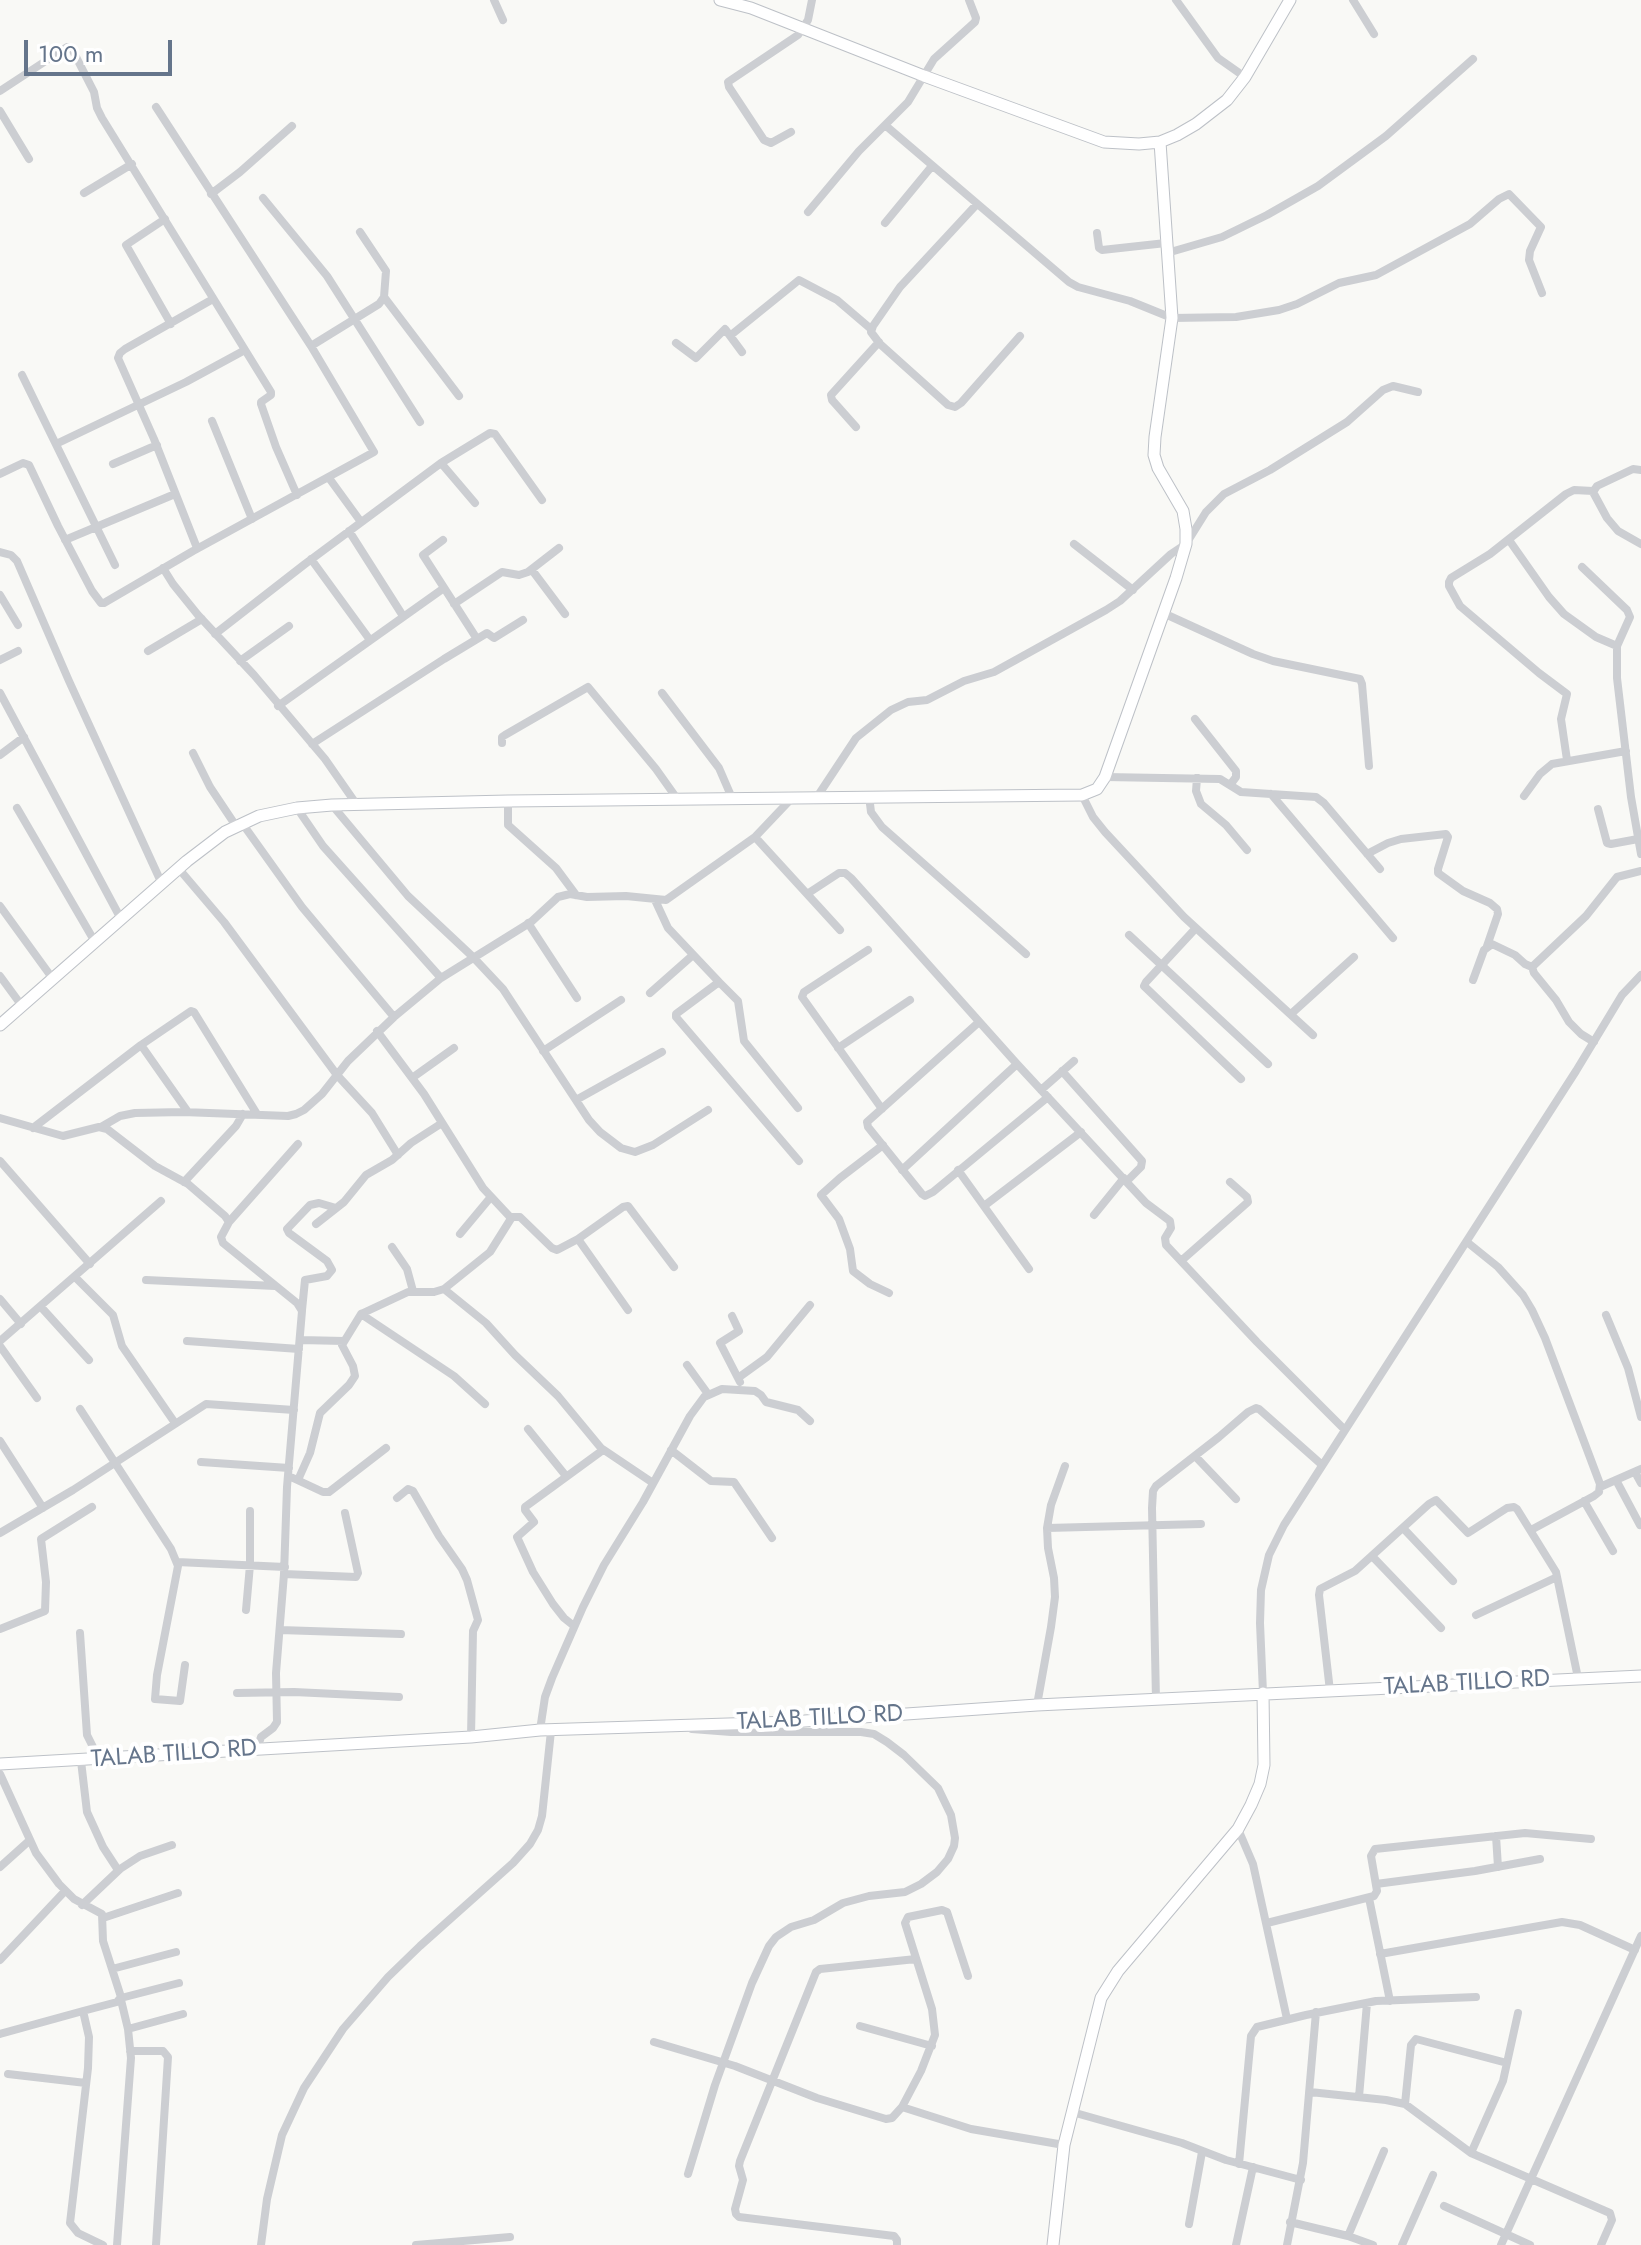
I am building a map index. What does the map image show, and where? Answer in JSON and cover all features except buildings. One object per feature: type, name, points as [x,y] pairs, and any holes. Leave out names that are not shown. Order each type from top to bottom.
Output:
[{"type":"street","points":[[494,0],[503,20]]},
{"type":"street","points":[[720,0],[805,24],[1104,142],[1130,144],[1160,142],[1196,124],[1227,100],[1238,74],[1290,0]]},
{"type":"street","points":[[791,132],[771,143],[764,140],[728,82],[792,40],[805,24],[812,0]]},
{"type":"street","points":[[808,212],[859,151],[908,102],[934,59],[975,22],[969,0]]},
{"type":"street","points":[[1176,0],[1218,58],[1238,74]]},
{"type":"street","points":[[1353,0],[1374,34]]},
{"type":"street","points":[[0,91],[71,47],[94,92],[102,118],[271,392],[261,404],[297,495]]},
{"type":"street","points":[[1097,233],[1102,250],[1189,248],[1232,232],[1318,186],[1366,152],[1473,59]]},
{"type":"street","points":[[0,474],[23,463],[29,465],[65,540],[101,603],[373,454],[311,346],[156,107]]},
{"type":"street","points":[[0,111],[29,159]]},
{"type":"street","points":[[885,125],[1072,285],[1130,301],[1172,318],[1236,317],[1279,310],[1339,283],[1376,275],[1470,224],[1509,194],[1541,227],[1529,260],[1542,293]]},
{"type":"street","points":[[211,194],[292,126]]},
{"type":"street","points":[[1160,142],[1172,318],[1154,455],[1158,468],[1183,511],[1186,544]]},
{"type":"street","points":[[84,193],[132,164]]},
{"type":"street","points":[[885,223],[932,166]]},
{"type":"street","points":[[263,198],[327,276],[420,422]]},
{"type":"street","points":[[871,329],[900,287],[977,204]]},
{"type":"street","points":[[165,219],[126,245],[171,324]]},
{"type":"street","points":[[311,346],[354,321],[384,297],[386,271],[360,232]]},
{"type":"street","points":[[731,335],[799,280],[837,300],[948,405],[955,407],[1020,336]]},
{"type":"street","points":[[384,297],[459,396]]},
{"type":"street","points":[[197,548],[118,355],[213,299]]},
{"type":"street","points":[[676,343],[696,358],[727,329],[742,352]]},
{"type":"street","points":[[856,427],[831,395],[879,342]]},
{"type":"street","points":[[56,444],[140,405],[245,350]]},
{"type":"street","points":[[22,375],[115,565]]},
{"type":"street","points":[[0,1025],[19,1002],[160,879],[179,869],[235,822],[259,816],[354,800],[1082,795],[1097,789],[1105,777],[1186,544],[1206,512],[1224,494],[1270,470],[1347,422],[1383,390],[1393,386],[1418,392]]},
{"type":"street","points":[[212,421],[252,519]]},
{"type":"street","points":[[215,634],[441,463],[490,433],[542,500]]},
{"type":"street","points":[[113,464],[157,445]]},
{"type":"street","points":[[441,463],[475,503]]},
{"type":"street","points":[[1593,491],[1597,486],[1633,469],[1641,470]]},
{"type":"street","points":[[329,478],[361,522]]},
{"type":"street","points":[[1567,760],[1561,715],[1567,694],[1460,606],[1449,586],[1451,578],[1490,554],[1566,494],[1574,490],[1593,491]]},
{"type":"street","points":[[1593,491],[1618,531],[1641,544]]},
{"type":"street","points":[[65,540],[175,494]]},
{"type":"street","points":[[349,531],[403,616]]},
{"type":"street","points":[[443,540],[423,555],[477,639]]},
{"type":"street","points":[[1509,540],[1564,614],[1596,637],[1617,646]]},
{"type":"street","points":[[1074,544],[1133,590]]},
{"type":"street","points":[[817,797],[856,738],[891,710],[908,702],[927,700],[964,681],[994,672],[1106,610],[1186,544]]},
{"type":"street","points":[[454,604],[502,572],[519,575],[532,570],[559,548]]},
{"type":"street","points":[[0,552],[11,555],[17,561],[160,879]]},
{"type":"street","points":[[311,559],[370,640]]},
{"type":"street","points":[[1582,567],[1629,613],[1630,618],[1617,646],[1617,678],[1641,854]]},
{"type":"street","points":[[163,568],[202,619],[258,679],[312,744],[354,800]]},
{"type":"street","points":[[532,570],[565,614]]},
{"type":"street","points":[[278,706],[444,588]]},
{"type":"street","points":[[0,595],[18,625]]},
{"type":"street","points":[[1163,613],[1273,661],[1360,679],[1369,766]]},
{"type":"street","points":[[148,651],[202,619]]},
{"type":"street","points":[[312,744],[477,639],[488,633],[494,638],[523,620]]},
{"type":"street","points":[[240,661],[289,626]]},
{"type":"street","points":[[0,660],[18,651]]},
{"type":"street","points":[[502,743],[505,735],[588,687],[644,753],[678,800]]},
{"type":"street","points":[[0,693],[119,915]]},
{"type":"street","points":[[662,693],[714,761],[732,798]]},
{"type":"street","points":[[1195,719],[1236,771],[1230,785]]},
{"type":"street","points":[[0,755],[24,737]]},
{"type":"street","points":[[1524,796],[1547,766],[1626,751]]},
{"type":"street","points":[[193,753],[210,787],[235,822],[394,1017]]},
{"type":"street","points":[[1105,777],[1220,779],[1241,792],[1316,797],[1380,869]]},
{"type":"street","points":[[1197,778],[1196,791],[1201,804],[1226,825],[1247,850]]},
{"type":"street","points":[[1271,794],[1393,938]]},
{"type":"street","points":[[1082,795],[1105,832],[1196,928],[1313,1035]]},
{"type":"street","points":[[869,796],[871,812],[882,827],[1026,954]]},
{"type":"street","points":[[0,1118],[66,1137],[100,1127],[126,1114],[296,1114],[322,1094],[377,1031],[441,978],[528,923],[562,895],[596,898],[626,896],[663,901],[755,837],[793,797]]},
{"type":"street","points":[[508,801],[508,825],[556,868],[576,895]]},
{"type":"street","points":[[332,805],[408,896],[503,989],[600,1132],[621,1148],[635,1152],[653,1145],[708,1110]]},
{"type":"street","points":[[17,808],[93,939]]},
{"type":"street","points":[[297,808],[323,846],[441,978]]},
{"type":"street","points":[[1598,809],[1607,843],[1638,839]]},
{"type":"street","points":[[1367,854],[1401,839],[1446,834],[1448,837],[1438,873],[1463,891],[1490,903],[1498,912],[1473,980]]},
{"type":"street","points":[[755,837],[840,930]]},
{"type":"street","points":[[179,869],[224,922],[337,1075],[372,1113],[398,1155]]},
{"type":"street","points":[[1532,967],[1586,916],[1617,877],[1641,871]]},
{"type":"street","points":[[807,894],[836,874],[845,873],[1044,1094],[1152,1209],[1170,1221],[1171,1228],[1165,1243],[1344,1429]]},
{"type":"street","points":[[655,900],[665,924],[738,1001],[744,1041],[798,1108]]},
{"type":"street","points":[[0,906],[50,974]]},
{"type":"street","points":[[528,923],[577,998]]},
{"type":"street","points":[[1196,928],[1146,982],[1145,988],[1241,1079]]},
{"type":"street","points":[[1129,935],[1268,1064]]},
{"type":"street","points":[[1487,946],[1494,945],[1511,952],[1532,967],[1569,1022],[1594,1042]]},
{"type":"street","points":[[868,950],[802,995],[803,1001],[882,1109]]},
{"type":"street","points":[[650,993],[693,955]]},
{"type":"street","points":[[1291,1014],[1354,957]]},
{"type":"street","points":[[1053,2245],[1064,2145],[1098,2007],[1105,1990],[1238,1829],[1256,1795],[1264,1765],[1260,1604],[1264,1573],[1275,1540],[1622,995],[1641,975]]},
{"type":"street","points":[[0,976],[19,1002]]},
{"type":"street","points":[[719,982],[676,1017],[799,1161]]},
{"type":"street","points":[[543,1051],[621,1000]]},
{"type":"street","points":[[838,1048],[910,1000]]},
{"type":"street","points":[[33,1128],[141,1045],[193,1011],[257,1114]]},
{"type":"street","points":[[979,1022],[867,1122],[867,1126],[925,1196],[1044,1094],[1074,1061]]},
{"type":"street","points":[[377,1031],[412,1078],[490,1198],[511,1218]]},
{"type":"street","points":[[141,1045],[188,1112]]},
{"type":"street","points":[[412,1078],[454,1048]]},
{"type":"street","points":[[576,1100],[662,1052]]},
{"type":"street","points":[[902,1170],[1017,1064]]},
{"type":"street","points":[[1062,1071],[1141,1159],[1141,1167],[1094,1215]]},
{"type":"street","points":[[184,1182],[236,1126],[243,1114]]},
{"type":"street","points":[[316,1224],[348,1198],[362,1178],[442,1123]]},
{"type":"street","points":[[100,1127],[205,1197],[229,1222]]},
{"type":"street","points":[[984,1206],[1081,1132]]},
{"type":"street","points":[[298,1144],[229,1222],[221,1237],[223,1243],[297,1303],[302,1311]]},
{"type":"street","points":[[883,1145],[821,1195],[836,1214],[844,1232],[853,1271],[889,1293]]},
{"type":"street","points":[[0,1161],[90,1264]]},
{"type":"street","points":[[958,1170],[1029,1269]]},
{"type":"street","points":[[1181,1261],[1248,1202],[1247,1197],[1230,1182]]},
{"type":"street","points":[[460,1234],[490,1198]]},
{"type":"street","points":[[37,1398],[0,1343],[161,1201]]},
{"type":"street","points":[[257,1749],[261,1737],[277,1722],[285,1630],[284,1570],[293,1476],[294,1410],[305,1280],[330,1274],[331,1267],[286,1230],[310,1205],[323,1204],[336,1208]]},
{"type":"street","points":[[293,1476],[310,1453],[320,1413],[355,1376],[342,1345],[361,1314],[405,1293],[444,1289],[490,1252],[514,1215],[555,1250],[560,1250],[628,1206],[674,1267]]},
{"type":"street","points":[[578,1239],[628,1310]]},
{"type":"street","points":[[1467,1242],[1498,1267],[1532,1310],[1600,1487]]},
{"type":"street","points":[[392,1247],[407,1269],[413,1291]]},
{"type":"street","points":[[75,1277],[113,1315],[122,1346],[175,1423]]},
{"type":"street","points":[[146,1280],[276,1286]]},
{"type":"street","points":[[444,1289],[486,1323],[558,1396],[603,1450],[653,1483]]},
{"type":"street","points":[[0,1299],[21,1324]]},
{"type":"street","points":[[738,1378],[773,1351],[810,1305]]},
{"type":"street","points":[[41,1307],[89,1360]]},
{"type":"street","points":[[361,1314],[454,1376],[485,1404]]},
{"type":"street","points":[[1606,1315],[1628,1368],[1641,1417]]},
{"type":"street","points":[[732,1316],[739,1331],[720,1343],[743,1390]]},
{"type":"street","points":[[187,1341],[300,1344],[344,1341]]},
{"type":"street","points":[[687,1365],[708,1394]]},
{"type":"street","points":[[261,2245],[267,2199],[282,2135],[324,2055],[388,1977],[513,1863],[538,1830],[542,1816],[545,1697],[574,1626],[604,1565],[690,1416],[708,1394],[722,1389],[758,1393],[766,1402],[798,1410],[810,1421]]},
{"type":"street","points":[[0,1533],[206,1404],[294,1410]]},
{"type":"street","points":[[1156,1700],[1153,1491],[1160,1482],[1248,1412],[1258,1408],[1321,1464]]},
{"type":"street","points":[[80,1409],[177,1562],[178,1576],[157,1675],[155,1699],[181,1701],[185,1665]]},
{"type":"street","points":[[528,1429],[566,1476]]},
{"type":"street","points":[[0,1441],[43,1508]]},
{"type":"street","points":[[201,1462],[293,1476],[323,1492],[329,1492],[386,1448]]},
{"type":"street","points":[[574,1626],[553,1604],[517,1540],[519,1534],[534,1522],[525,1507],[603,1450]]},
{"type":"street","points":[[671,1450],[711,1481],[734,1482],[772,1538]]},
{"type":"street","points":[[1195,1456],[1236,1499]]},
{"type":"street","points":[[1037,1705],[1055,1597],[1047,1528],[1055,1491],[1065,1466]]},
{"type":"street","points":[[1531,1530],[1597,1494],[1600,1487],[1638,1470],[1641,1483]]},
{"type":"street","points":[[1616,1480],[1640,1525]]},
{"type":"street","points":[[397,1498],[408,1489],[413,1491],[467,1580],[478,1620],[472,1635],[471,1737]]},
{"type":"street","points":[[1330,1691],[1319,1592],[1322,1586],[1355,1571],[1436,1500],[1467,1533],[1512,1507],[1517,1509],[1557,1577],[1578,1678]]},
{"type":"street","points":[[1584,1501],[1613,1551]]},
{"type":"street","points":[[0,1629],[45,1611],[46,1582],[39,1542],[92,1507]]},
{"type":"street","points":[[246,1610],[250,1511]]},
{"type":"street","points":[[177,1562],[250,1565],[306,1575],[354,1578],[358,1575],[345,1513]]},
{"type":"street","points":[[1047,1528],[1201,1524]]},
{"type":"street","points":[[1403,1528],[1453,1581]]},
{"type":"street","points":[[1372,1556],[1441,1628]]},
{"type":"street","points":[[1476,1615],[1557,1577]]},
{"type":"street","points":[[285,1630],[401,1634]]},
{"type":"street","points":[[80,1633],[87,1735],[99,1759]]},
{"type":"street","name":"TALAB TILLO RD","points":[[0,1764],[546,1731],[886,1717],[1037,1705],[1641,1676]]},
{"type":"street","points":[[237,1693],[294,1692],[399,1697]]},
{"type":"street","points":[[675,1726],[710,1731],[874,1734],[904,1755],[938,1788],[951,1815],[955,1838],[948,1859],[921,1884],[905,1892],[843,1903],[776,1937],[752,1983],[715,2085],[688,2174]]},
{"type":"street","points":[[81,1761],[87,1812],[118,1870]]},
{"type":"street","points":[[0,1774],[36,1853],[65,1891],[82,1905],[100,1912],[103,1918],[103,1941],[121,1999],[130,2051],[117,2245]]},
{"type":"street","points":[[1238,1829],[1253,1864],[1287,2019]]},
{"type":"street","points":[[1267,1923],[1376,1894],[1371,1856],[1375,1849],[1534,1833],[1591,1839]]},
{"type":"street","points":[[1496,1836],[1498,1867]]},
{"type":"street","points":[[0,1867],[30,1840]]},
{"type":"street","points":[[82,1905],[118,1870],[140,1856],[172,1845]]},
{"type":"street","points":[[1376,1884],[1540,1859]]},
{"type":"street","points":[[0,1960],[65,1891]]},
{"type":"street","points":[[103,1918],[178,1893]]},
{"type":"street","points":[[1369,1898],[1390,2001]]},
{"type":"street","points":[[654,2042],[735,2066],[817,2098],[886,2119],[896,2116],[902,2107],[935,2035],[935,2021],[906,1920],[910,1916],[945,1911],[949,1915],[968,1976]]},
{"type":"street","points":[[1380,1954],[1562,1922],[1580,1925],[1635,1950]]},
{"type":"street","points":[[1501,2245],[1641,1936]]},
{"type":"street","points":[[112,1969],[176,1952]]},
{"type":"street","points":[[897,2245],[894,2236],[737,2215],[735,2209],[743,2180],[739,2164],[817,1970],[916,1959]]},
{"type":"street","points":[[0,2034],[179,1983]]},
{"type":"street","points":[[1239,2164],[1252,2032],[1261,2025],[1367,2003],[1476,1997]]},
{"type":"street","points":[[1359,2097],[1367,2003]]},
{"type":"street","points":[[83,2011],[89,2037],[70,2223],[78,2233],[103,2245]]},
{"type":"street","points":[[1287,2245],[1301,2180],[1316,2012]]},
{"type":"street","points":[[1471,2153],[1498,2093],[1518,2013]]},
{"type":"street","points":[[128,2029],[183,2014]]},
{"type":"street","points":[[860,2026],[932,2046]]},
{"type":"street","points":[[1405,2104],[1411,2045],[1416,2039],[1507,2063]]},
{"type":"street","points":[[130,2051],[163,2051],[168,2057],[156,2245]]},
{"type":"street","points":[[8,2074],[86,2083]]},
{"type":"street","points":[[1310,2092],[1405,2104],[1471,2153],[1610,2213],[1612,2220],[1601,2245]]},
{"type":"street","points":[[902,2107],[971,2129],[1064,2145]]},
{"type":"street","points":[[1072,2112],[1301,2180]]},
{"type":"street","points":[[1348,2236],[1384,2151]]},
{"type":"street","points":[[1189,2224],[1202,2152]]},
{"type":"street","points":[[1236,2245],[1253,2167]]},
{"type":"street","points":[[1402,2245],[1433,2175]]},
{"type":"street","points":[[1444,2206],[1530,2245]]},
{"type":"street","points":[[1290,2222],[1373,2245]]},
{"type":"street","points":[[416,2245],[510,2237]]}]
